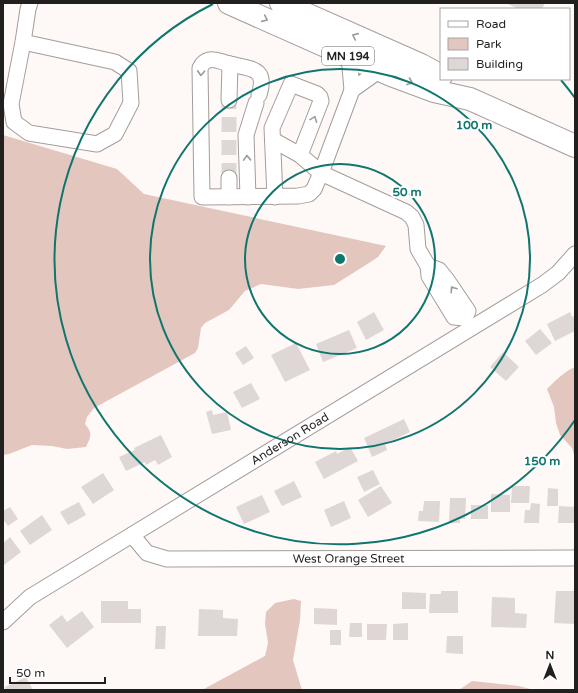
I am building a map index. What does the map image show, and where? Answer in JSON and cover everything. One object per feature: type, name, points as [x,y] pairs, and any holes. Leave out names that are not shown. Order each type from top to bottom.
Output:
[{"type":"highway","name":"MN 194","points":[[229,3],[380,70],[434,91],[470,99],[575,146]]},
{"type":"highway","name":"MN 194","points":[[281,3],[421,65],[440,75]]},
{"type":"highway","points":[[299,3],[335,28]]},
{"type":"highway","name":"MN 194","points":[[447,80],[470,99]]},
{"type":"street","points":[[23,42],[115,62],[129,71],[131,103],[115,134],[97,144],[29,133],[14,122],[11,104],[30,3]]},
{"type":"street","points":[[248,197],[246,135],[262,86],[260,76],[258,72],[252,68],[214,60],[208,60],[202,63],[200,68],[202,197],[248,197],[275,197],[298,196],[309,194],[314,189],[352,90],[349,56]]},
{"type":"street","points":[[229,100],[230,64]]},
{"type":"street","points":[[352,90],[380,70]]},
{"type":"street","points":[[275,197],[272,128],[290,84],[317,94],[320,97],[320,104],[300,156]]},
{"type":"street","points":[[272,140],[300,156],[321,173],[406,212],[412,217],[416,225],[418,249],[428,266],[439,270],[468,311],[468,324]]},
{"type":"street","points":[[229,178],[229,197]]},
{"type":"street","name":"Anderson Road","points":[[3,622],[30,597],[132,535],[468,324],[542,285],[558,273],[575,254]]},
{"type":"street","name":"West Orange Street","points":[[132,535],[147,552],[167,559],[575,558]]},
{"type":"green space","points":[[3,135],[117,169],[144,194],[386,246],[378,257],[334,285],[298,289],[261,284],[245,291],[229,310],[205,323],[201,328],[198,348],[195,353],[94,408],[87,417],[85,424],[90,433],[86,447],[67,449],[52,446],[32,445],[3,455]]},
{"type":"green space","points":[[575,367],[575,458],[572,448],[560,435],[556,423],[554,407],[547,389],[564,374]]},
{"type":"green space","points":[[294,599],[301,601],[300,620],[293,660],[302,690],[202,690],[265,656],[268,643],[265,624],[266,612],[275,603]]},
{"type":"green space","points":[[472,681],[519,686],[534,690],[459,690]]},
{"type":"building","points":[[506,3],[545,3],[542,8],[517,8]]},
{"type":"building","points":[[374,312],[384,330],[366,340],[357,322]]},
{"type":"building","points":[[570,312],[572,317],[575,315],[575,331],[555,341],[547,324]]},
{"type":"building","points":[[540,329],[552,343],[536,355],[525,341]]},
{"type":"building","points":[[349,330],[357,348],[323,362],[316,344]]},
{"type":"building","points":[[296,343],[310,370],[285,382],[271,355]]},
{"type":"building","points":[[246,346],[254,358],[243,365],[235,353]]},
{"type":"building","points":[[503,352],[519,367],[506,381],[490,367]]},
{"type":"building","points":[[251,383],[260,399],[242,408],[233,392]]},
{"type":"building","points":[[212,410],[213,415],[227,412],[231,430],[212,434],[206,412]]},
{"type":"building","points":[[404,419],[410,432],[385,444],[387,450],[372,457],[364,438]]},
{"type":"building","points":[[161,435],[172,457],[158,465],[155,460],[146,465],[145,462],[126,471],[119,457],[135,450],[134,448]]},
{"type":"building","points":[[350,447],[358,461],[324,479],[315,462],[336,451],[337,454]]},
{"type":"building","points":[[373,470],[380,484],[364,492],[357,477]]},
{"type":"building","points":[[103,473],[114,490],[93,504],[81,487]]},
{"type":"building","points":[[294,481],[302,497],[282,506],[274,491]]},
{"type":"building","points":[[381,486],[392,503],[368,517],[358,500]]},
{"type":"building","points":[[512,486],[530,486],[529,503],[511,503]]},
{"type":"building","points":[[548,488],[558,489],[558,506],[547,506]]},
{"type":"building","points":[[491,494],[510,495],[510,512],[491,512]]},
{"type":"building","points":[[262,495],[270,512],[244,524],[236,507]]},
{"type":"building","points":[[450,498],[466,498],[465,519],[460,519],[460,523],[449,523]]},
{"type":"building","points":[[344,501],[351,518],[331,527],[324,510]]},
{"type":"building","points":[[424,501],[440,501],[439,522],[418,521],[419,511],[423,511]]},
{"type":"building","points":[[79,502],[86,515],[68,525],[60,512]]},
{"type":"building","points":[[531,503],[540,504],[539,523],[524,523],[525,510],[530,510]]},
{"type":"building","points":[[471,505],[488,505],[488,519],[471,519]]},
{"type":"building","points":[[559,506],[575,507],[575,523],[558,523]]},
{"type":"building","points":[[10,507],[18,519],[8,526],[3,519],[3,511]]},
{"type":"building","points":[[42,515],[52,530],[30,545],[20,531]]},
{"type":"building","points":[[10,537],[21,552],[4,565],[3,543]]},
{"type":"building","points":[[441,591],[458,591],[458,613],[429,613],[430,594],[441,594]]},
{"type":"building","points":[[556,591],[575,591],[575,624],[554,623]]},
{"type":"building","points":[[402,592],[426,593],[426,609],[402,609]]},
{"type":"building","points":[[492,597],[515,598],[515,613],[527,614],[526,628],[491,627]]},
{"type":"building","points":[[101,601],[128,601],[128,609],[141,609],[141,623],[101,623]]},
{"type":"building","points":[[314,608],[337,609],[337,625],[314,624]]},
{"type":"building","points":[[199,609],[223,610],[223,618],[238,619],[237,636],[198,636]]},
{"type":"building","points":[[82,611],[94,627],[67,648],[49,625],[62,615],[67,622]]},
{"type":"building","points":[[350,623],[362,623],[362,637],[349,637]]},
{"type":"building","points":[[408,623],[408,640],[393,640],[393,624]]},
{"type":"building","points":[[367,624],[387,624],[386,640],[367,640]]},
{"type":"building","points":[[156,626],[166,626],[165,649],[155,649]]},
{"type":"building","points":[[330,630],[341,630],[341,645],[330,645]]},
{"type":"building","points":[[447,636],[463,636],[463,654],[446,653]]},
{"type":"building","points":[[26,677],[33,690],[6,690],[5,687]]},
{"type":"tunnel","points":[[229,100],[229,178]]}]
